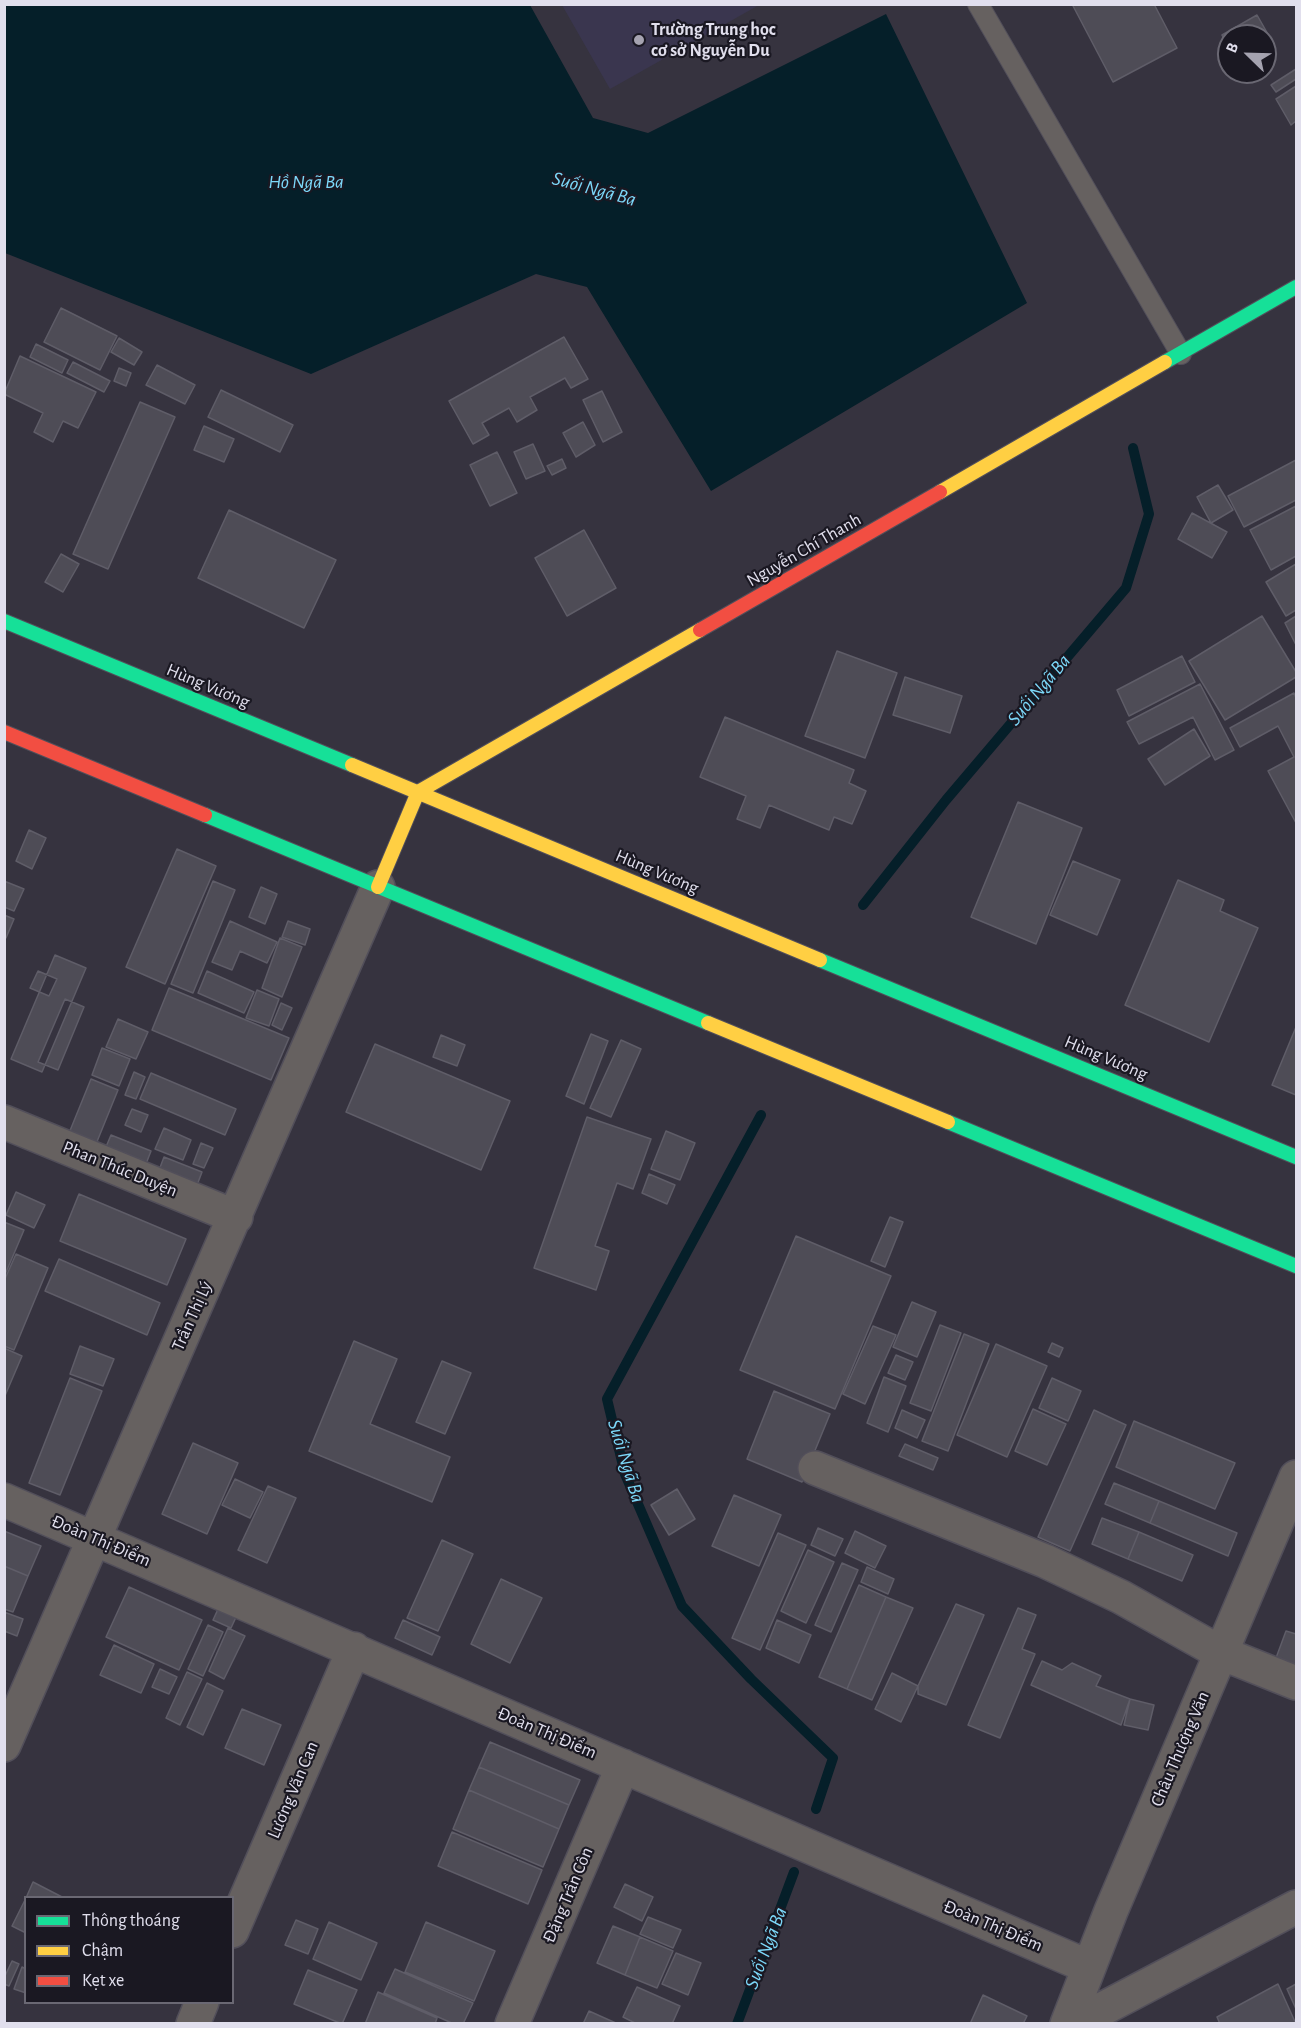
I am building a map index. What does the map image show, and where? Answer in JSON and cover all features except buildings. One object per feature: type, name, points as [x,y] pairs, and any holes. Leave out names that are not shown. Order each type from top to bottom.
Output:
[{"type":"main road","name":"Nguyễn Chí Thanh","points":[[418,792],[1296,287]]},
{"type":"main road","name":"Hùng Vương","points":[[4,621],[1296,1156]]},
{"type":"main road","points":[[4,732],[1296,1266]]},
{"type":"main road","points":[[378,886],[418,792]]},
{"type":"street","name":"Trần Thị Lý","points":[[4,1745],[93,1537],[236,1217],[378,886]]},
{"type":"street","name":"Phan Thúc Duyện","points":[[4,1122],[236,1217]]},
{"type":"street","points":[[815,1468],[1046,1561],[1120,1597],[1221,1653],[1296,1683]]},
{"type":"street","name":"Châu Thượng Văn","points":[[1067,2024],[1296,1477]]},
{"type":"street","name":"Đoàn Thị Điểm","points":[[4,1500],[1089,1967]]},
{"type":"street","name":"Lương Văn Can","points":[[234,1926],[354,1649]]},
{"type":"street","name":"Đặng Trần Côn","points":[[512,2024],[623,1766]]},
{"type":"street","points":[[1074,2024],[1296,1907]]},
{"type":"street","points":[[192,2024],[201,2004]]},
{"type":"lane","points":[[978,4],[1181,354]]},
{"type":"shaded area","name":"Trường Trung học cơ sở Nguyễn Du","points":[[562,5],[759,5],[610,89]]},
{"type":"water","name":"Hồ Ngã Ba","points":[[4,5],[530,5],[593,118],[648,133],[886,14],[1027,303],[711,491],[587,287],[536,274],[311,374],[5,253]]},
{"type":"waterway","name":"Suối Ngã Ba","points":[[863,905],[946,800],[1126,588],[1149,514],[1133,448]]},
{"type":"waterway","name":"Suối Ngã Ba","points":[[761,1115],[607,1399],[625,1474],[682,1606],[751,1679],[833,1758],[816,1809]]},
{"type":"waterway","name":"Suối Ngã Ba","points":[[737,2024],[794,1872]]},
{"type":"traffic: fast","points":[[1165,362],[1296,287]]},
{"type":"traffic: fast","points":[[4,621],[352,765]]},
{"type":"traffic: fast","points":[[205,815],[708,1023]]},
{"type":"traffic: fast","points":[[820,960],[1296,1157]]},
{"type":"traffic: fast","points":[[948,1122],[1296,1266]]},
{"type":"traffic: slow","points":[[940,492],[1165,362]]},
{"type":"traffic: slow","points":[[378,887],[418,792],[700,630]]},
{"type":"traffic: slow","points":[[352,765],[820,960]]},
{"type":"traffic: slow","points":[[708,1023],[948,1122]]},
{"type":"traffic: jam","points":[[700,630],[940,492]]},
{"type":"traffic: jam","points":[[4,732],[205,815]]},
{"type":"place","name":"Trường Trung học cơ sở Nguyễn Du","points":[[639,40]]}]
